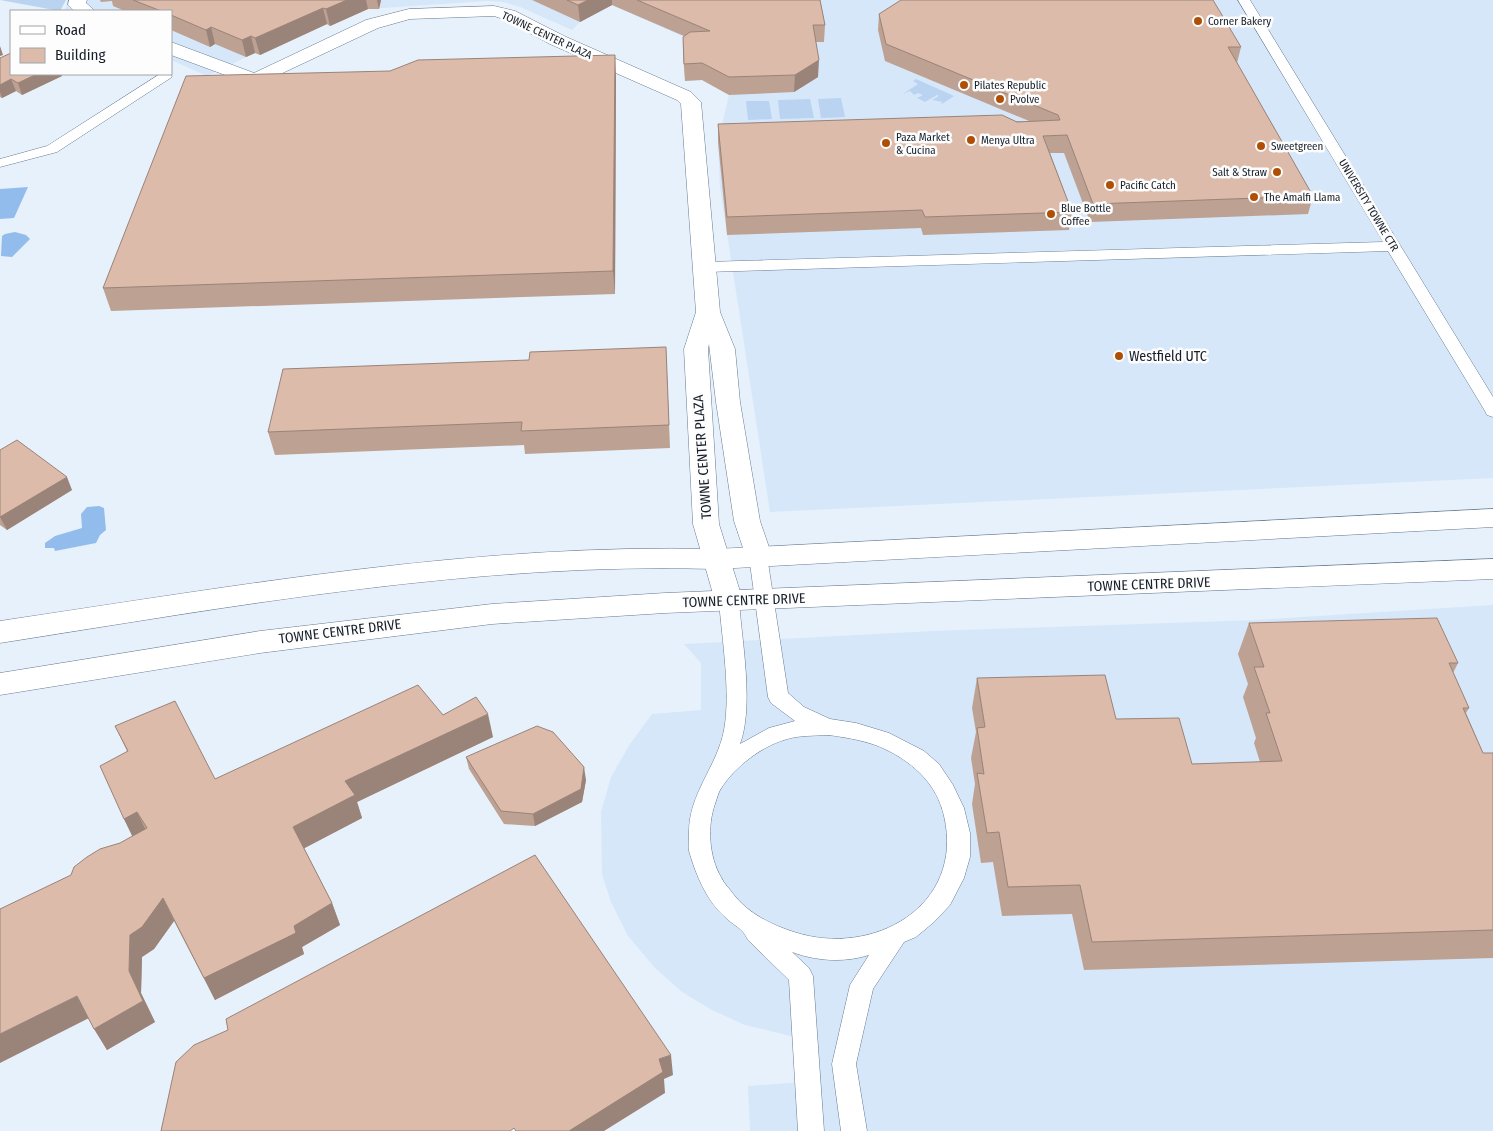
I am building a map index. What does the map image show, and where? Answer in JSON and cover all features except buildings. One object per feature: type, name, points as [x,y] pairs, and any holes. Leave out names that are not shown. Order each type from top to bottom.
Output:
[{"type":"main road","points":[[78,0],[77,5],[84,10]]},
{"type":"main road","points":[[212,84],[387,7],[408,3],[446,2]]},
{"type":"main road","name":"TOWNE CENTER PLAZA","points":[[172,48],[255,80],[372,24],[409,14],[494,11],[509,15],[556,40],[684,96],[691,102],[706,267],[708,312],[723,348],[728,402],[747,521],[758,556]]},
{"type":"main road","name":"TOWNE CENTER PLAZA","points":[[708,312],[696,348],[706,524],[728,601]]},
{"type":"main road","points":[[0,632],[366,578],[510,565],[666,557],[716,559],[1493,518]]},
{"type":"main road","name":"TOWNE CENTRE DRIVE","points":[[0,684],[260,642],[391,624],[492,614],[728,601],[1493,570]]},
{"type":"lane","name":"UNIVERSITY TOWNE CTR","points":[[1244,0],[1493,411]]},
{"type":"lane","points":[[0,163],[52,149],[165,77]]},
{"type":"lane","points":[[706,267],[1393,246]]},
{"type":"lane","points":[[758,556],[778,698],[797,713],[829,727]]},
{"type":"lane","points":[[728,601],[737,709],[734,732],[717,776],[704,801],[697,828],[700,856],[711,883],[730,908],[801,976],[810,1131]]},
{"type":"lane","points":[[717,776],[734,759],[754,744],[777,734],[803,728],[829,727],[865,732],[899,746],[927,767],[948,794],[959,825],[960,858],[949,889],[927,916],[895,937],[861,947],[826,949],[789,943],[756,929],[730,908]]},
{"type":"lane","points":[[854,1131],[844,1064],[862,985],[895,937]]},
{"type":"shaded area","points":[[0,0],[66,0],[61,10]]},
{"type":"shaded area","name":"Westfield UTC","points":[[70,0],[1493,0],[1493,478],[770,512],[720,188],[718,142],[729,95],[702,80],[685,81],[683,54],[709,48],[612,5],[580,22],[572,30],[520,7],[503,2],[487,1],[368,9],[330,26],[326,24],[260,55],[255,53],[207,76],[172,60],[172,10],[65,9]]},
{"type":"shaded area","points":[[916,79],[954,96],[942,104],[943,102],[932,100],[939,96],[937,95],[925,102],[917,98],[923,95],[918,93],[914,95],[910,91],[903,94],[918,84],[913,81]]},
{"type":"shaded area","points":[[841,98],[845,117],[821,118],[818,99]]},
{"type":"shaded area","points":[[810,99],[814,118],[780,119],[778,100]]},
{"type":"shaded area","points":[[746,101],[769,101],[772,119],[748,120]]},
{"type":"shaded area","points":[[28,187],[14,218],[0,219],[0,189]]},
{"type":"shaded area","points":[[15,232],[26,235],[30,239],[12,257],[1,256],[2,236]]},
{"type":"shaded area","points":[[99,506],[104,508],[106,530],[100,535],[96,543],[55,551],[54,548],[45,548],[45,543],[55,536],[82,528],[81,514],[87,507]]},
{"type":"shaded area","points":[[1493,605],[1493,1131],[750,1131],[748,1086],[802,1082],[799,1038],[745,1025],[712,1010],[682,992],[655,968],[628,936],[611,902],[602,874],[601,812],[611,777],[630,744],[652,714],[701,710],[701,663],[684,644],[933,631],[1256,620]]},
{"type":"place","name":"Corner Bakery","points":[[1198,21]]},
{"type":"place","name":"Pilates Republic","points":[[964,85]]},
{"type":"place","name":"Pvolve","points":[[1000,99]]},
{"type":"place","name":"Menya Ultra","points":[[971,140]]},
{"type":"place","name":"Paza Market & Cucina","points":[[886,143]]},
{"type":"place","name":"Sweetgreen","points":[[1261,146]]},
{"type":"place","name":"Salt & Straw","points":[[1277,172]]},
{"type":"place","name":"Pacific Catch","points":[[1110,185]]},
{"type":"place","name":"The Amalfi Llama","points":[[1254,197]]},
{"type":"place","name":"Blue Bottle Coffee","points":[[1051,214]]},
{"type":"place","name":"Westfield UTC","points":[[1119,356]]}]
